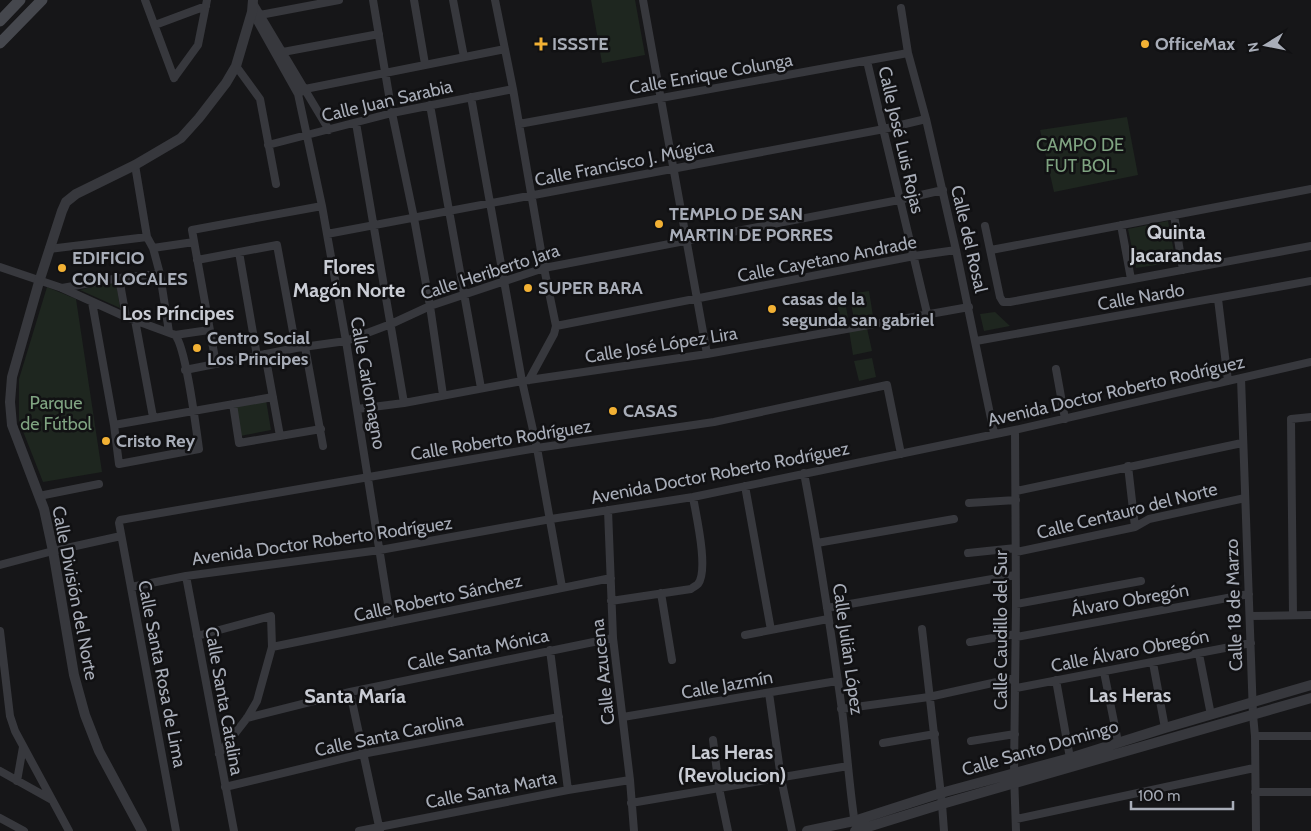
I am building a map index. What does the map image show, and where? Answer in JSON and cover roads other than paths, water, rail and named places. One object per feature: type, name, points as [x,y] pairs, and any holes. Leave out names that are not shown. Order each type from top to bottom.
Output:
[{"type":"main road","points":[[0,43],[42,0]]},
{"type":"main road","points":[[0,21],[14,2]]},
{"type":"street","points":[[145,0],[174,78],[198,45],[207,3]]},
{"type":"street","points":[[254,8],[339,0]]},
{"type":"street","points":[[373,0],[392,113],[430,306],[443,395]]},
{"type":"street","points":[[414,0],[425,64]]},
{"type":"street","points":[[453,0],[464,57]]},
{"type":"street","points":[[495,0],[556,326],[554,334],[526,380]]},
{"type":"street","points":[[643,0],[662,98],[706,354]]},
{"type":"street","points":[[154,24],[207,3]]},
{"type":"street","name":"Calle Carlomagno","points":[[254,8],[280,54],[298,94],[322,206],[346,341],[391,623]]},
{"type":"street","name":"Calle División del Norte","points":[[142,831],[98,751],[85,715],[74,675],[44,509],[12,425],[10,402],[12,377],[39,282],[66,202],[76,194],[135,165],[181,138],[226,83],[236,66],[254,8]]},
{"type":"street","name":"Calle del Rosal","points":[[901,8],[908,53],[926,119],[969,307],[994,434]]},
{"type":"street","points":[[280,54],[379,34]]},
{"type":"street","points":[[298,94],[305,89],[505,48]]},
{"type":"street","name":"Calle Enrique Colunga","points":[[519,124],[908,53]]},
{"type":"street","name":"Calle Carlomagno","points":[[280,54],[305,89],[329,130]]},
{"type":"street","name":"Calle José Luis Rojas","points":[[867,61],[927,313]]},
{"type":"street","points":[[236,66],[260,98],[276,184]]},
{"type":"street","name":"Calle Juan Sarabia","points":[[268,145],[392,113],[513,89]]},
{"type":"street","points":[[471,97],[504,280],[526,380],[562,588]]},
{"type":"street","points":[[430,105],[481,388]]},
{"type":"street","name":"Calle Francisco J. Múgica","points":[[327,234],[926,119]]},
{"type":"street","points":[[356,123],[404,403]]},
{"type":"street","points":[[92,302],[114,424],[119,464],[199,449],[180,342],[172,333],[160,274],[153,248],[147,237],[135,165]]},
{"type":"street","name":"Calle Heriberto Jara","points":[[186,370],[346,341],[464,293],[544,268],[899,200],[942,190]]},
{"type":"street","points":[[991,250],[1311,190]]},
{"type":"street","points":[[216,364],[192,230],[322,206]]},
{"type":"street","points":[[1174,215],[1184,270]]},
{"type":"street","points":[[1121,225],[1131,279]]},
{"type":"street","points":[[985,226],[1000,297],[1003,302],[1311,246]]},
{"type":"street","points":[[50,249],[147,237]]},
{"type":"street","points":[[153,248],[194,242]]},
{"type":"street","points":[[198,260],[277,245],[300,348],[321,429],[323,446]]},
{"type":"street","name":"Calle Cayetano Andrade","points":[[556,326],[914,256],[956,250]]},
{"type":"street","points":[[239,252],[261,355],[273,397],[280,436]]},
{"type":"street","points":[[0,267],[39,282],[62,288],[126,317],[172,333],[210,330]]},
{"type":"street","points":[[62,288],[119,278],[160,274]]},
{"type":"street","points":[[119,278],[126,317]]},
{"type":"street","name":"Calle Nardo","points":[[976,341],[1311,281]]},
{"type":"street","points":[[1218,299],[1228,381]]},
{"type":"street","name":"Calle José López Lira","points":[[357,409],[404,403],[526,380],[706,354],[969,307]]},
{"type":"street","points":[[135,320],[153,417]]},
{"type":"street","name":"Avenida Doctor Roberto Rodríguez","points":[[131,587],[186,576],[380,550],[550,519],[693,496],[1015,430],[1311,362]]},
{"type":"street","points":[[1056,369],[1065,419]]},
{"type":"street","name":"Calle 18 de Marzo","points":[[1241,378],[1242,443],[1255,736],[1256,831]]},
{"type":"street","name":"Calle Roberto Rodríguez","points":[[119,522],[368,476],[537,448],[714,422],[887,385],[901,454]]},
{"type":"street","points":[[114,424],[273,397]]},
{"type":"street","points":[[233,404],[239,443],[321,429]]},
{"type":"street","points":[[1293,615],[1292,418],[1311,418]]},
{"type":"street","name":"Calle Caudillo del Sur","points":[[1015,430],[1016,688],[1014,779],[1016,831]]},
{"type":"street","points":[[1016,491],[1242,443]]},
{"type":"street","points":[[1128,466],[1134,527]]},
{"type":"street","name":"Calle Julián López","points":[[804,472],[817,543],[842,709],[855,828]]},
{"type":"street","points":[[39,496],[99,484]]},
{"type":"street","points":[[745,486],[771,630]]},
{"type":"street","points":[[611,602],[691,589],[698,583],[702,571],[702,555],[693,496]]},
{"type":"street","name":"Calle Centauro del Norte","points":[[968,553],[1016,550],[1134,527],[1148,519],[1245,498]]},
{"type":"street","points":[[969,503],[1016,500]]},
{"type":"street","name":"Calle Azucena","points":[[608,510],[613,638],[630,780],[634,831]]},
{"type":"street","points":[[817,543],[954,519]]},
{"type":"street","name":"Calle Santa Rosa de Lima","points":[[119,522],[176,831]]},
{"type":"street","points":[[0,566],[53,551],[122,536]]},
{"type":"street","points":[[827,608],[1015,575]]},
{"type":"street","name":"Calle Santa Catalina","points":[[186,576],[234,831]]},
{"type":"street","name":"Calle Roberto Sánchez","points":[[272,647],[611,578]]},
{"type":"street","points":[[1016,604],[1141,581]]},
{"type":"street","points":[[661,594],[672,660]]},
{"type":"street","name":"Álvaro Obregón","points":[[970,642],[1249,594]]},
{"type":"street","points":[[197,636],[271,616],[272,647],[257,701],[247,718],[219,754]]},
{"type":"street","points":[[1250,616],[1311,616]]},
{"type":"street","points":[[746,636],[828,619]]},
{"type":"street","points":[[922,629],[942,798],[944,831]]},
{"type":"street","points":[[0,631],[10,716],[23,747],[69,831]]},
{"type":"street","name":"Calle Santa Mónica","points":[[247,718],[350,692],[613,638]]},
{"type":"street","name":"Calle Álvaro Obregón","points":[[1016,688],[1250,643]]},
{"type":"street","points":[[550,650],[568,790]]},
{"type":"street","points":[[1199,654],[1211,715]]},
{"type":"street","points":[[1153,663],[1165,728]]},
{"type":"street","points":[[1104,672],[1118,742]]},
{"type":"street","points":[[842,709],[929,697],[1015,678]]},
{"type":"street","points":[[1056,680],[1070,758]]},
{"type":"street","name":"Calle Jazmín","points":[[623,717],[837,681]]},
{"type":"street","name":"Calle Santo Domingo","points":[[1014,779],[1118,742],[1311,685]]},
{"type":"street","points":[[350,692],[362,754],[380,829]]},
{"type":"street","points":[[769,693],[781,778],[792,831]]},
{"type":"street","name":"Calle Santo Domingo","points":[[807,831],[855,828],[942,798],[1311,698]]},
{"type":"street","name":"Calle Santa Carolina","points":[[225,786],[362,754],[559,716]]},
{"type":"street","points":[[883,743],[935,734]]},
{"type":"street","points":[[971,741],[1015,734]]},
{"type":"street","points":[[1255,736],[1311,736]]},
{"type":"street","points":[[713,740],[719,788],[728,831]]},
{"type":"street","points":[[16,781],[23,747]]},
{"type":"street","points":[[631,803],[848,766]]},
{"type":"street","points":[[1016,818],[1254,768]]},
{"type":"street","points":[[0,771],[52,800]]},
{"type":"street","name":"Calle Santa Marta","points":[[359,831],[380,829],[568,790],[630,780]]},
{"type":"street","points":[[1255,792],[1311,792]]},
{"type":"street","points":[[0,818],[24,831]]},
{"type":"place","name":"ISSSTE","points":[[541,44]]},
{"type":"place","name":"OfficeMax","points":[[1145,44]]},
{"type":"place","name":"TEMPLO DE SAN MARTIN DE PORRES","points":[[659,224]]},
{"type":"place","name":"EDIFICIO CON LOCALES","points":[[62,268]]},
{"type":"place","name":"SUPER BARA","points":[[528,288]]},
{"type":"place","name":"casas de la segunda san gabriel","points":[[772,309]]},
{"type":"place","name":"Centro Social Los Principes","points":[[197,348]]},
{"type":"place","name":"CASAS","points":[[613,411]]},
{"type":"place","name":"Cristo Rey","points":[[106,441]]},
{"type":"district","name":"Quinta Jacarandas","points":[[1176,244]]},
{"type":"district","name":"Flores Magón Norte","points":[[349,278]]},
{"type":"district","name":"Los Príncipes","points":[[178,313]]},
{"type":"district","name":"Las Heras","points":[[1130,695]]},
{"type":"district","name":"Santa María","points":[[355,696]]},
{"type":"district","name":"Las Heras (Revolucion)","points":[[732,764]]},
{"type":"park label","name":"CAMPO DE FUT BOL","points":[[1080,155]]},
{"type":"park label","name":"Parque de Fútbol","points":[[56,413]]}]
